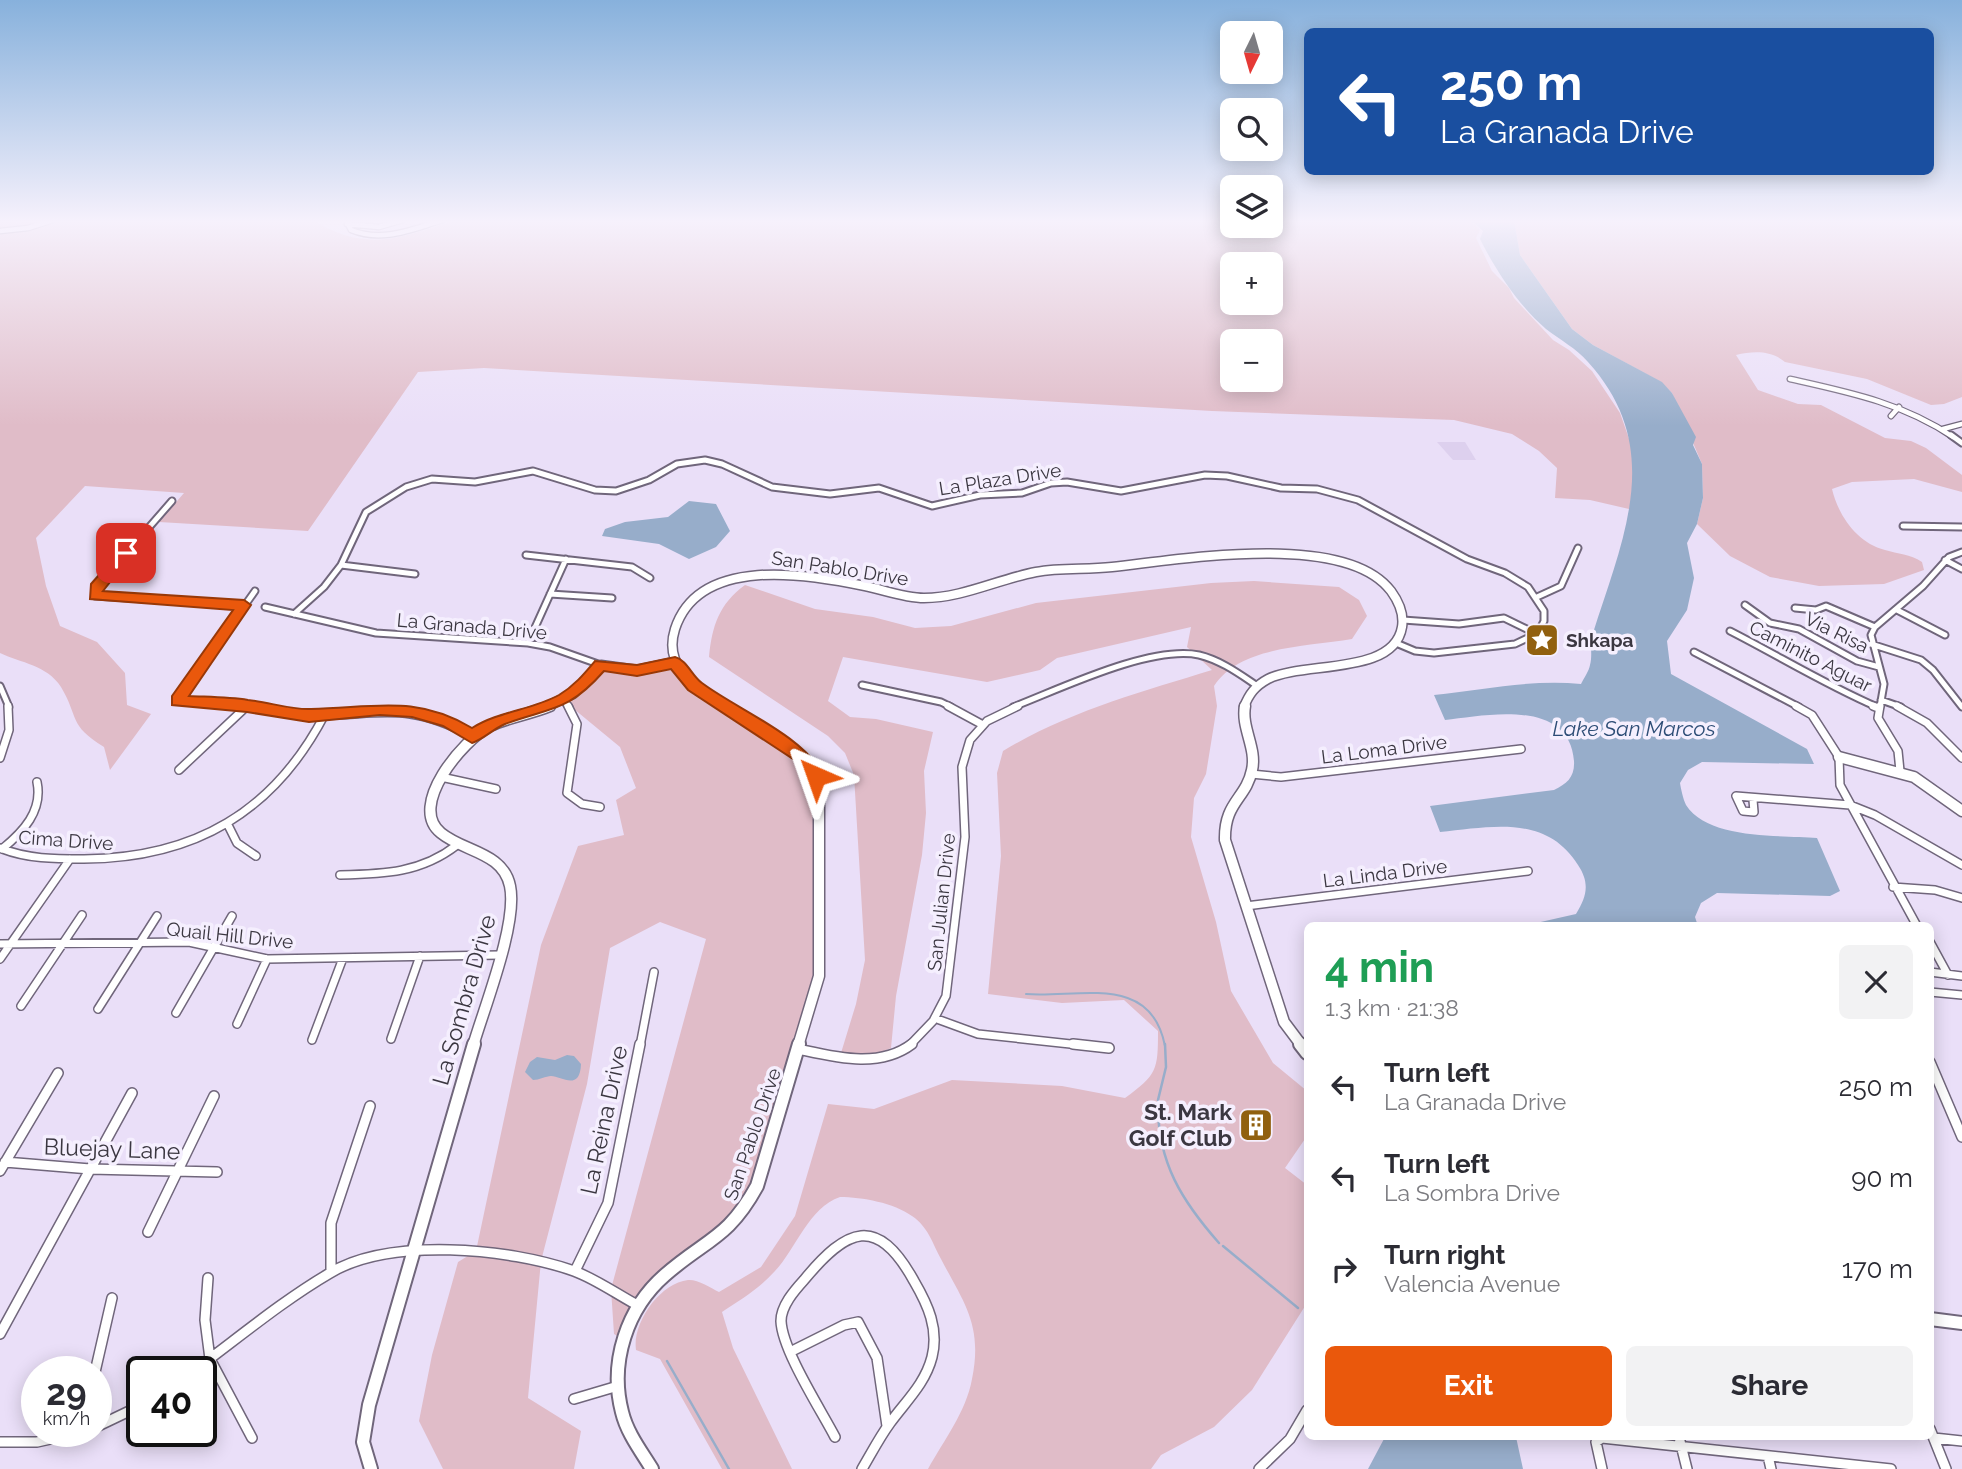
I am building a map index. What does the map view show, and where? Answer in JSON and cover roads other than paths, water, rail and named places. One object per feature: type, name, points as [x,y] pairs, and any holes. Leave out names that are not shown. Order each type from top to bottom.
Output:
[{"type":"street","points":[[1790,379],[1853,391],[1899,407],[1943,429],[1962,443]]},
{"type":"street","points":[[1891,416],[1899,407]]},
{"type":"street","points":[[1943,429],[1962,424]]},
{"type":"street","name":"La Plaza Drive","points":[[295,614],[324,587],[341,565],[366,512],[406,487],[443,478],[475,482],[533,471],[595,490],[616,491],[649,480],[677,464],[705,460],[722,464],[772,487],[830,494],[879,488],[932,506],[980,495],[1022,493],[1051,483],[1067,482],[1121,491],[1205,475],[1227,476],[1281,488],[1317,489],[1359,500],[1467,559],[1522,582],[1537,597]]},
{"type":"street","points":[[172,501],[96,588],[95,596],[244,605]]},
{"type":"street","points":[[1903,526],[1962,527]]},
{"type":"street","points":[[1396,643],[1415,651],[1434,653],[1515,644],[1536,634],[1544,621],[1537,597],[1552,595],[1560,590],[1578,548]]},
{"type":"street","points":[[1900,771],[1898,751],[1882,726],[1878,708],[1884,684],[1871,643],[1875,627],[1896,610],[1945,560],[1962,552]]},
{"type":"street","name":"San Pablo Drive","points":[[652,1469],[627,1426],[618,1386],[619,1354],[626,1330],[639,1306],[667,1272],[726,1235],[743,1214],[757,1186],[819,976],[819,792],[816,776],[805,759],[693,686],[675,662],[671,649],[673,632],[681,615],[693,601],[731,579],[766,572],[931,598],[1047,570],[1104,568],[1227,553],[1326,558],[1363,570],[1385,584],[1399,605],[1403,620]]},
{"type":"street","points":[[526,555],[632,567],[650,578]]},
{"type":"street","points":[[528,643],[566,559]]},
{"type":"street","points":[[1945,560],[1962,569]]},
{"type":"street","points":[[341,565],[415,574]]},
{"type":"street","points":[[254,591],[177,701],[247,706],[291,714],[380,709],[412,711],[448,722],[472,736]]},
{"type":"street","points":[[550,594],[612,598]]},
{"type":"street","name":"Via Risa","points":[[1745,605],[1770,623],[1799,629],[1857,661],[1879,667]]},
{"type":"street","points":[[1795,608],[1816,610],[1826,606],[1875,627]]},
{"type":"street","name":"La Granada Drive","points":[[265,607],[328,624],[376,632],[528,643],[601,665],[637,670],[675,662]]},
{"type":"street","points":[[1896,610],[1945,635]]},
{"type":"street","points":[[1304,1049],[1284,1022],[1225,839],[1226,818],[1253,767],[1242,724],[1242,707],[1256,685],[1285,671],[1369,660],[1396,643],[1403,620],[1450,624],[1504,618],[1536,634]]},
{"type":"street","name":"Caminito Aguar","points":[[1730,631],[1801,667],[1827,685],[1878,708]]},
{"type":"street","points":[[1871,643],[1921,660],[1933,670],[1962,707]]},
{"type":"street","points":[[1693,652],[1805,709],[1839,757],[1838,778],[1850,805],[1915,922]]},
{"type":"street","name":"San Julian Drive","points":[[798,1049],[851,1060],[880,1059],[913,1044],[937,1019],[946,996],[965,836],[962,767],[967,746],[983,725],[1001,712],[1159,656],[1201,656],[1231,668],[1256,685]]},
{"type":"street","name":"La Sombra Drive","points":[[371,1469],[363,1442],[369,1405],[512,912],[512,883],[497,860],[457,845],[435,825],[430,808],[441,777],[472,736],[497,721],[563,700],[582,687],[601,665]]},
{"type":"street","points":[[862,685],[941,702],[983,725]]},
{"type":"street","points":[[0,686],[9,699],[11,715],[9,736],[0,758]]},
{"type":"street","points":[[563,700],[574,713],[577,724],[567,793],[574,802],[600,807]]},
{"type":"street","points":[[1881,700],[1906,707],[1926,719],[1962,758]]},
{"type":"street","points":[[178,770],[247,706]]},
{"type":"street","name":"Cima Drive","points":[[1,848],[24,857],[103,861],[151,854],[227,823],[257,804],[295,768],[325,714]]},
{"type":"street","name":"La Loma Drive","points":[[1251,774],[1281,777],[1521,749]]},
{"type":"street","points":[[1839,757],[1900,771],[1928,785],[1962,811]]},
{"type":"street","points":[[441,777],[496,789]]},
{"type":"street","points":[[1,848],[27,824],[37,807],[40,797],[37,782]]},
{"type":"street","points":[[1753,800],[1770,798],[1850,805],[1875,815],[1962,865]]},
{"type":"street","points":[[227,823],[237,843],[256,856]]},
{"type":"street","points":[[340,875],[411,872],[434,863],[457,845]]},
{"type":"street","points":[[0,959],[70,859]]},
{"type":"street","name":"La Linda Drive","points":[[1246,906],[1528,871]]},
{"type":"street","points":[[1893,887],[1935,891],[1962,898]]},
{"type":"street","points":[[21,1006],[82,915]]},
{"type":"street","points":[[98,1010],[157,916]]},
{"type":"street","points":[[176,1013],[232,916]]},
{"type":"street","name":"Quail Hill Drive","points":[[0,944],[189,942],[267,959],[499,955]]},
{"type":"street","points":[[1934,949],[1948,975]]},
{"type":"street","points":[[391,1040],[420,956]]},
{"type":"street","points":[[312,1040],[343,957]]},
{"type":"street","points":[[237,1024],[267,959]]},
{"type":"street","name":"La Reina Drive","points":[[575,1271],[608,1203],[654,972]]},
{"type":"street","points":[[1934,973],[1962,976]]},
{"type":"street","points":[[1934,992],[1962,995]]},
{"type":"street","points":[[937,1019],[978,1034],[1109,1048]]},
{"type":"street","points":[[1934,1071],[1962,1137]]},
{"type":"street","points":[[0,1171],[58,1073]]},
{"type":"street","points":[[0,1334],[132,1093]]},
{"type":"street","points":[[148,1232],[214,1096]]},
{"type":"street","points":[[331,1272],[331,1223],[370,1106]]},
{"type":"street","name":"Bluejay Lane","points":[[5,1162],[90,1169],[216,1172]]},
{"type":"street","points":[[835,1437],[782,1326],[786,1303],[824,1253],[851,1238],[871,1236],[890,1245],[932,1312],[933,1353],[922,1385],[887,1428],[862,1469]]},
{"type":"street","points":[[214,1356],[331,1272],[373,1254],[502,1253],[575,1271],[639,1306]]},
{"type":"street","points":[[208,1278],[205,1320],[210,1356]]},
{"type":"street","points":[[99,1356],[112,1298]]},
{"type":"street","points":[[1934,1319],[1962,1322]]},
{"type":"street","points":[[792,1351],[845,1325],[858,1322],[867,1332],[873,1348],[885,1392],[887,1428]]},
{"type":"street","points":[[217,1372],[252,1438]]},
{"type":"street","points":[[574,1399],[618,1386]]},
{"type":"street","points":[[1259,1469],[1290,1440],[1304,1415]]},
{"type":"street","points":[[1934,1434],[1962,1441]]},
{"type":"street","points":[[1934,1438],[1946,1469]]},
{"type":"street","points":[[1599,1440],[1596,1442],[1602,1469]]},
{"type":"street","points":[[1620,1440],[1891,1469]]},
{"type":"street","points":[[1680,1440],[1687,1469]]},
{"type":"street","points":[[0,1442],[21,1442]]},
{"type":"street","points":[[1768,1456],[1771,1469]]},
{"type":"water","name":"Lake San Marcos","points":[[1510,289],[1544,289],[1572,329],[1593,345],[1662,382],[1672,393],[1696,437],[1693,445],[1702,464],[1703,498],[1697,524],[1687,543],[1694,578],[1687,610],[1667,641],[1671,674],[1807,749],[1814,764],[1702,762],[1688,770],[1680,783],[1686,805],[1696,816],[1728,830],[1746,834],[1817,838],[1840,891],[1830,896],[1717,893],[1701,903],[1695,917],[1697,922],[1541,922],[1576,914],[1585,895],[1584,878],[1578,865],[1565,849],[1534,831],[1516,828],[1440,832],[1430,806],[1554,790],[1572,776],[1574,761],[1569,741],[1557,727],[1542,719],[1523,715],[1482,715],[1445,720],[1434,695],[1526,684],[1581,684],[1589,667],[1592,637],[1616,563],[1631,494],[1632,460],[1626,427],[1612,394],[1583,357],[1546,329]]},
{"type":"water","points":[[689,501],[716,504],[730,531],[716,547],[689,559],[659,544],[602,536],[605,529],[625,522],[668,517]]},
{"type":"water","points":[[567,1055],[574,1056],[581,1064],[580,1073],[574,1080],[551,1076],[533,1080],[525,1072],[530,1062],[537,1057],[555,1060]]},
{"type":"water","points":[[1383,1440],[1517,1440],[1523,1469],[1368,1469]]},
{"type":"waterway","points":[[1026,994],[1090,993],[1129,999],[1145,1008],[1157,1023],[1165,1046]]},
{"type":"waterway","points":[[1158,1100],[1166,1067],[1165,1044]]},
{"type":"waterway","points":[[1158,1106],[1162,1146],[1175,1180],[1194,1212],[1219,1243]]},
{"type":"waterway","points":[[1223,1246],[1298,1308]]},
{"type":"waterway","points":[[667,1361],[729,1469]]},
{"type":"place","name":"Shkapa","points":[[1542,640]]},
{"type":"place","name":"St. Mark Golf Club","points":[[1256,1125]]}]
